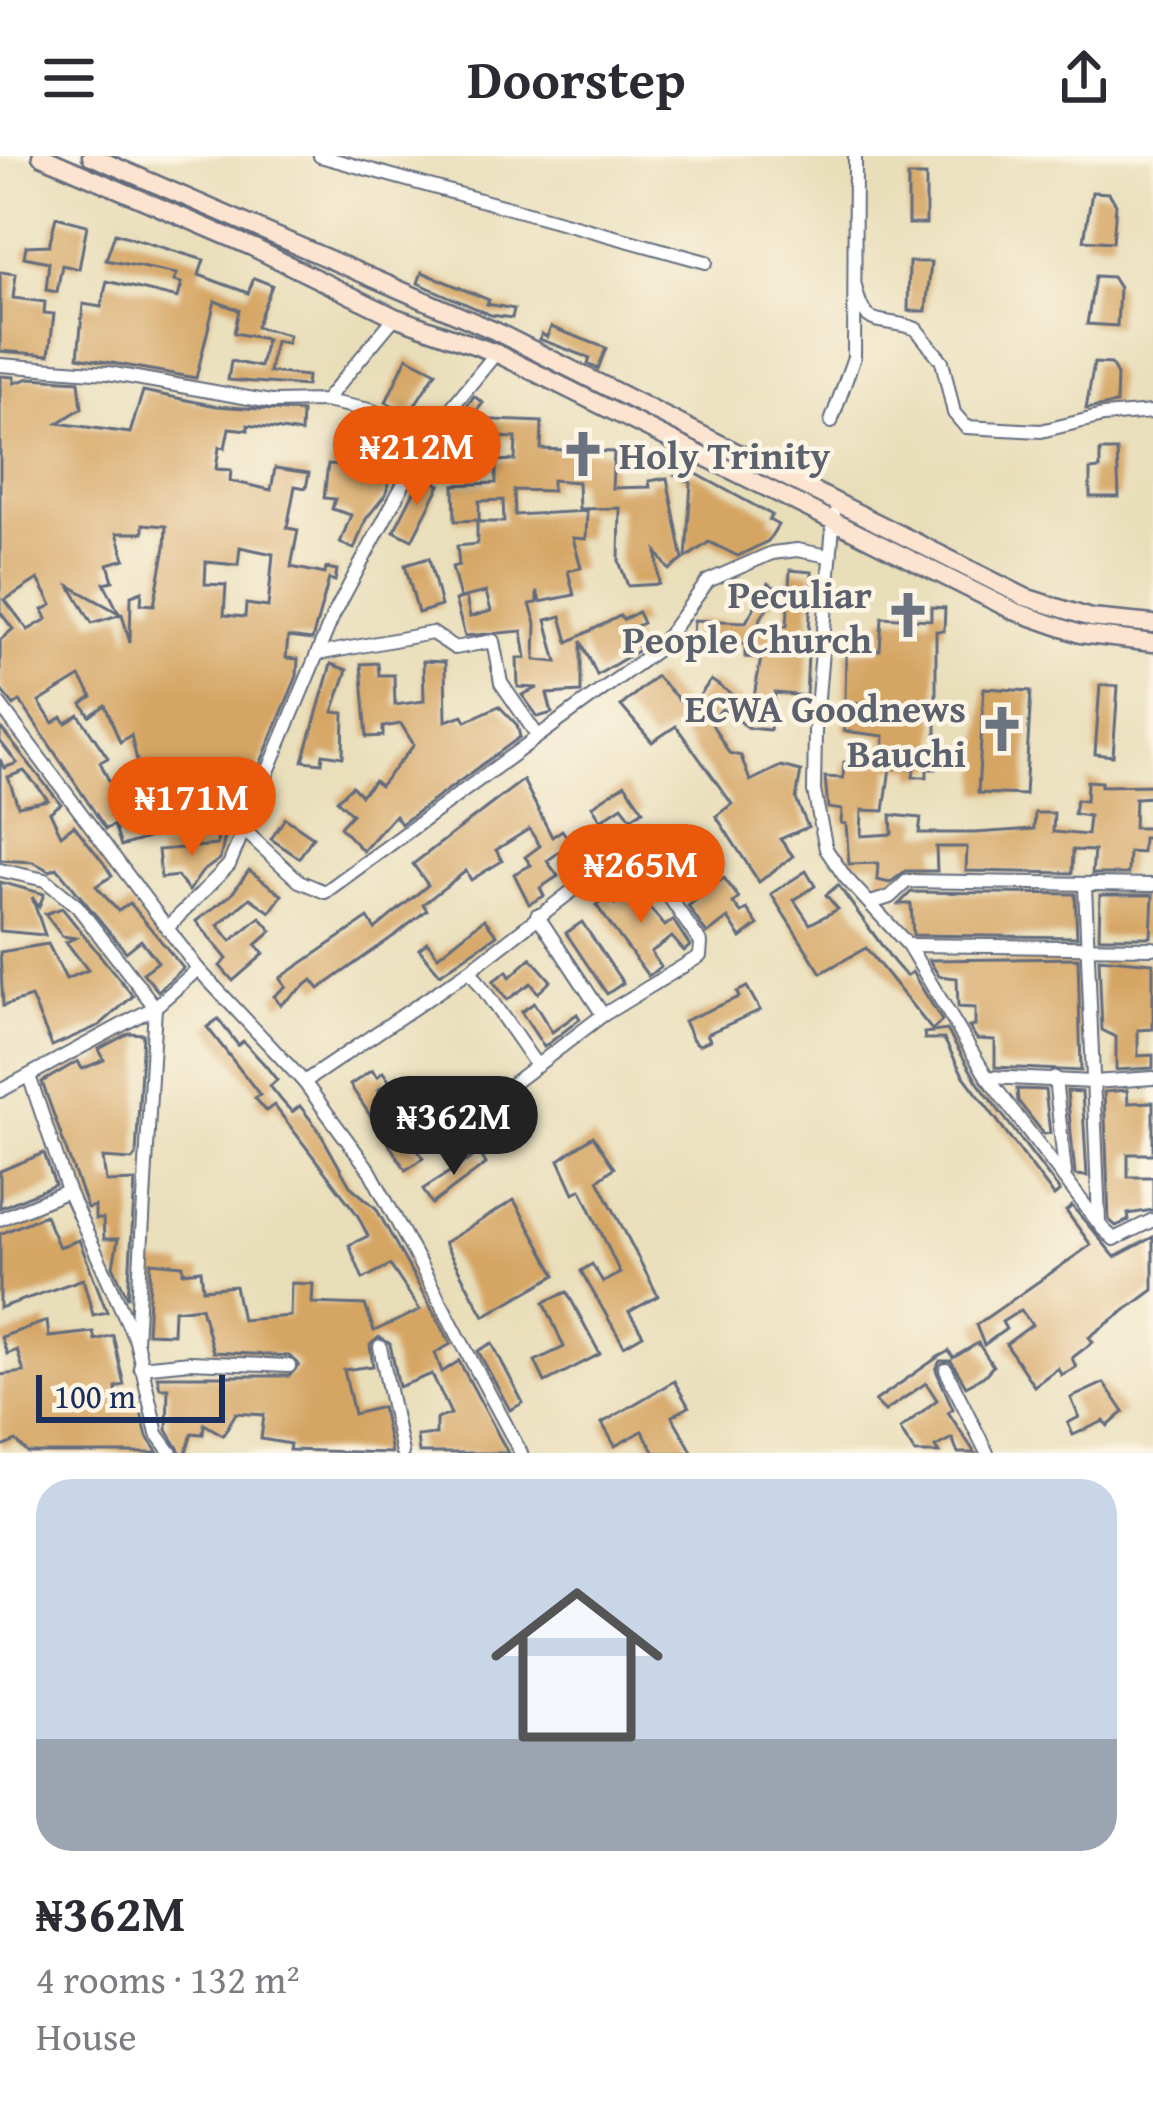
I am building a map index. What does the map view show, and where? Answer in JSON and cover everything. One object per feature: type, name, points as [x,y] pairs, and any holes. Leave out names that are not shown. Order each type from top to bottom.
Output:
[{"type":"street","points":[[40,156],[252,247],[395,317],[496,353],[1044,604],[1091,618],[1153,624]]},
{"type":"street","points":[[91,156],[469,319],[835,509],[1014,611],[1080,634],[1153,643]]},
{"type":"street","points":[[320,156],[706,262]]},
{"type":"street","points":[[831,422],[854,357],[855,156]]},
{"type":"street","points":[[855,286],[860,309],[874,322],[916,329],[942,361],[954,413],[966,427],[1041,431],[1103,416],[1153,412]]},
{"type":"street","points":[[325,400],[395,317]]},
{"type":"street","points":[[167,928],[229,865],[317,654],[430,434],[496,353]]},
{"type":"street","points":[[0,365],[108,373],[271,402],[325,400],[370,410],[430,434]]},
{"type":"street","points":[[835,509],[814,791],[826,849],[845,878],[874,902],[908,945],[987,1077],[1114,1239],[1153,1220]]},
{"type":"street","points":[[246,832],[299,881],[325,892],[658,649],[708,581],[772,553],[797,550],[829,556]]},
{"type":"street","points":[[317,654],[432,633],[455,648],[493,641],[501,683],[538,735]]},
{"type":"street","points":[[0,705],[197,969],[304,1082],[379,1184],[520,1453]]},
{"type":"street","points":[[304,1082],[470,970],[537,915],[632,850],[701,943],[700,956],[603,1016],[473,1114]]},
{"type":"street","points":[[0,870],[45,880],[77,906],[155,1007],[136,1341],[157,1434],[171,1453]]},
{"type":"street","points":[[874,902],[890,898],[907,881],[1153,885]]},
{"type":"street","points":[[1085,886],[1100,1220]]},
{"type":"street","points":[[537,915],[603,1016]]},
{"type":"street","points":[[908,945],[1153,949]]},
{"type":"street","points":[[0,1091],[155,1007],[197,969]]},
{"type":"street","points":[[470,970],[537,1066]]},
{"type":"street","points":[[28,1076],[68,1191],[136,1341]]},
{"type":"street","points":[[987,1077],[1093,1082],[1153,1078]]},
{"type":"street","points":[[1055,1078],[1065,1175]]},
{"type":"street","points":[[0,1219],[68,1191]]},
{"type":"street","points":[[380,1348],[402,1453]]},
{"type":"street","points":[[140,1366],[190,1362],[289,1366]]},
{"type":"street","points":[[946,1370],[987,1453]]},
{"type":"building","points":[[908,176],[926,176],[926,224],[908,224]]},
{"type":"building","points":[[1092,192],[1109,193],[1116,204],[1113,242],[1084,240]]},
{"type":"building","points":[[56,217],[87,225],[79,269],[62,265],[57,292],[46,290],[49,262],[24,257],[26,246],[49,245]]},
{"type":"building","points":[[115,233],[204,260],[199,275],[248,293],[254,278],[272,285],[256,327],[289,335],[287,343],[275,341],[269,372],[307,376],[306,386],[228,380],[231,361],[260,367],[266,339],[234,333],[239,310],[215,301],[196,378],[78,357],[83,304],[101,307],[107,281],[178,298],[182,283],[174,281],[177,274],[106,260]]},
{"type":"building","points":[[909,262],[931,262],[926,311],[908,311]]},
{"type":"building","points":[[0,272],[16,274],[13,298],[45,302],[44,313],[54,314],[49,355],[0,351]]},
{"type":"building","points":[[422,272],[489,300],[487,304],[514,309],[512,318],[491,315],[418,283]]},
{"type":"building","points":[[1095,276],[1112,277],[1119,288],[1117,326],[1087,324]]},
{"type":"building","points":[[551,327],[606,348],[598,369],[588,364],[590,358],[539,339],[542,334],[547,337]]},
{"type":"building","points":[[407,357],[436,372],[409,414],[386,402]]},
{"type":"building","points":[[1094,363],[1111,364],[1117,375],[1116,404],[1086,409]]},
{"type":"building","points":[[0,376],[14,377],[14,383],[30,378],[79,381],[82,408],[58,423],[130,433],[143,391],[216,406],[302,412],[301,433],[248,425],[248,430],[229,428],[225,448],[219,447],[216,469],[231,470],[230,481],[271,490],[275,468],[309,473],[306,488],[295,486],[287,528],[298,530],[291,567],[325,574],[326,568],[337,570],[335,581],[329,579],[312,640],[288,637],[286,658],[298,659],[297,676],[256,774],[239,771],[240,807],[233,807],[232,816],[219,815],[220,808],[169,811],[175,830],[121,846],[114,825],[106,829],[20,701],[14,706],[0,689],[0,640],[13,629],[0,612]],"holes":[[[143,524],[166,526],[154,605],[141,604],[142,591],[131,595],[130,643],[122,614],[92,623],[70,586],[119,613],[104,583],[113,581],[108,564],[125,559],[117,533],[143,533]],[[240,547],[273,554],[268,607],[246,604],[245,617],[224,615],[226,585],[205,584],[206,562],[238,565]],[[38,579],[52,605],[43,610],[47,619],[28,630],[5,600]],[[80,677],[92,697],[82,704],[90,716],[105,705],[120,742],[131,735],[150,816],[145,818],[149,836],[120,778],[110,783],[100,762],[108,758],[79,715],[66,723],[62,717],[53,723],[39,702]]]},
{"type":"building","points":[[474,396],[483,403],[470,419],[542,422],[541,449],[614,452],[612,488],[650,487],[649,481],[667,478],[683,560],[669,570],[657,552],[659,584],[628,586],[619,561],[620,508],[579,509],[578,482],[552,480],[552,491],[514,490],[515,515],[587,511],[586,539],[573,538],[581,568],[568,571],[574,595],[540,602],[537,591],[537,603],[530,604],[536,623],[535,660],[557,662],[546,620],[561,616],[568,642],[620,616],[623,620],[638,612],[643,623],[630,629],[639,650],[597,675],[581,641],[581,692],[547,694],[552,713],[538,717],[522,695],[538,688],[518,687],[517,658],[526,658],[522,631],[465,636],[455,600],[466,597],[470,617],[491,611],[486,592],[460,598],[452,567],[459,565],[457,546],[477,544],[477,522],[504,522],[503,500],[479,501],[479,520],[455,521],[454,485],[496,483],[496,461],[515,460],[516,438],[475,436],[476,453],[456,453],[456,421]]},
{"type":"building","points":[[392,430],[410,437],[404,461],[397,474],[391,473],[386,494],[366,519],[354,549],[340,543],[351,515],[332,509],[335,499],[324,498],[328,464],[357,466],[362,447],[376,451],[379,438],[389,440]]},
{"type":"building","points":[[1100,451],[1117,451],[1119,497],[1090,497],[1090,470],[1100,469]]},
{"type":"building","points":[[693,472],[772,515],[769,520],[778,525],[768,541],[738,556],[709,542],[686,558],[691,483],[676,476]]},
{"type":"building","points":[[422,476],[440,485],[412,540],[394,531]]},
{"type":"building","points":[[429,558],[441,606],[418,613],[405,565]]},
{"type":"building","points":[[790,570],[812,572],[806,696],[775,693],[770,730],[749,728],[722,709],[710,721],[729,753],[741,756],[750,781],[781,766],[801,771],[796,799],[808,827],[780,839],[793,856],[759,882],[716,816],[732,804],[676,726],[652,742],[621,706],[656,676],[689,710],[711,680],[752,708],[761,658],[745,657],[745,644],[737,641],[693,639],[694,620],[746,622],[768,583],[778,589],[757,625],[787,626]]},
{"type":"building","points":[[931,607],[945,608],[944,631],[936,631],[936,769],[927,769],[927,777],[913,777],[914,769],[890,768],[884,811],[862,810],[861,836],[892,834],[891,815],[921,818],[919,833],[975,833],[1034,829],[1035,813],[1054,813],[1053,832],[1087,835],[1089,816],[1074,814],[1076,800],[1086,801],[1087,781],[1101,782],[1101,786],[1153,785],[1153,797],[1135,798],[1134,828],[1153,828],[1153,838],[1143,838],[1142,853],[1129,852],[1128,874],[1092,874],[1094,851],[1073,850],[1072,873],[966,871],[967,847],[936,847],[937,871],[905,871],[890,883],[877,880],[878,863],[849,864],[846,824],[841,823],[842,810],[828,808],[825,777],[843,778],[844,762],[883,764],[884,736],[844,731],[845,715],[860,716],[861,704],[845,702],[846,651],[880,650],[882,617],[931,620]]},
{"type":"building","points":[[423,661],[445,662],[446,721],[463,715],[466,721],[499,706],[517,725],[520,737],[401,824],[395,815],[363,851],[340,827],[352,814],[337,800],[352,786],[361,795],[374,781],[380,786],[414,745],[401,724],[383,727],[383,736],[367,737],[361,664],[378,663],[379,675],[394,675],[395,705],[424,701]]},
{"type":"building","points":[[331,664],[347,670],[333,712],[344,713],[343,757],[323,754],[322,763],[303,761]]},
{"type":"building","points":[[1100,685],[1118,686],[1113,756],[1095,754]]},
{"type":"building","points":[[984,688],[1031,691],[1025,795],[978,793]]},
{"type":"building","points":[[0,727],[61,804],[50,812],[61,835],[74,825],[103,862],[112,876],[96,886],[118,911],[130,903],[183,968],[158,991],[143,973],[158,962],[141,940],[126,952],[57,868],[50,871],[33,862],[0,860],[0,759],[4,768],[17,763],[0,741]],"holes":[[[24,771],[48,800],[18,806],[8,777]]]},
{"type":"building","points":[[523,780],[552,837],[562,830],[571,843],[547,861],[558,876],[540,888],[544,896],[529,904],[514,874],[531,865],[525,857],[540,846],[529,829],[496,850],[502,861],[471,880],[466,871],[423,904],[427,910],[398,933],[319,989],[312,980],[280,1005],[274,996],[286,986],[280,978],[368,918],[375,929],[428,885],[413,864]]},
{"type":"building","points":[[625,784],[643,810],[631,818],[622,806],[601,820],[592,806]]},
{"type":"building","points":[[219,817],[229,818],[220,859],[202,872],[189,891],[177,876],[161,878],[158,850],[217,845]]},
{"type":"building","points":[[285,818],[313,837],[299,858],[271,839]]},
{"type":"building","points":[[692,832],[711,859],[674,885],[655,858]]},
{"type":"building","points":[[249,870],[282,895],[270,912],[250,898],[218,925],[231,941],[260,917],[272,931],[256,945],[264,954],[233,981],[220,966],[227,959],[196,921],[231,895]]},
{"type":"building","points":[[806,871],[815,886],[794,900],[810,924],[838,909],[826,895],[838,885],[893,961],[906,976],[912,972],[942,1021],[932,1030],[866,948],[821,973],[771,894]]},
{"type":"building","points":[[724,878],[739,898],[733,903],[741,913],[747,909],[758,925],[741,938],[728,918],[707,934],[688,906]]},
{"type":"building","points":[[646,881],[657,897],[648,906],[665,926],[673,920],[690,946],[684,951],[672,937],[651,952],[661,967],[648,976],[596,905],[609,895],[615,904]]},
{"type":"building","points":[[0,882],[44,894],[39,907],[32,897],[45,935],[0,931]]},
{"type":"building","points":[[911,892],[1075,894],[1077,937],[913,935],[911,904],[899,904]]},
{"type":"building","points":[[1100,895],[1153,895],[1151,937],[1099,937]]},
{"type":"building","points":[[62,908],[133,996],[100,1025],[52,1046],[31,997],[3,1006],[0,952],[48,944],[66,979],[88,970],[66,942],[75,938],[62,936],[45,914]]},
{"type":"building","points":[[484,919],[497,935],[440,974],[419,949],[427,942],[438,956]]},
{"type":"building","points":[[582,922],[623,983],[607,994],[566,933]]},
{"type":"building","points":[[531,958],[551,981],[538,993],[531,983],[507,1000],[493,981],[507,971],[510,977]]},
{"type":"building","points":[[1078,958],[1081,1071],[995,1067],[995,1040],[977,1039],[969,1027],[975,1026],[975,1008],[958,1007],[957,978],[939,976],[929,960]]},
{"type":"building","points":[[1099,958],[1153,963],[1153,1029],[1138,1030],[1138,1056],[1153,1055],[1153,1068],[1116,1070],[1116,1037],[1102,1030]]},
{"type":"building","points":[[747,987],[760,1010],[707,1034],[710,1040],[699,1045],[693,1040],[684,1021],[739,997],[737,992]]},
{"type":"building","points":[[534,1003],[552,1032],[577,1014],[580,1019],[544,1047],[521,1012]]},
{"type":"building","points":[[218,1019],[238,1045],[243,1041],[277,1080],[270,1086],[292,1112],[300,1106],[350,1186],[376,1208],[451,1344],[435,1353],[442,1372],[459,1361],[508,1453],[419,1453],[417,1436],[436,1434],[436,1419],[451,1414],[432,1374],[399,1387],[390,1344],[379,1337],[370,1345],[373,1366],[344,1370],[354,1414],[382,1407],[391,1453],[289,1450],[290,1444],[261,1439],[264,1415],[236,1413],[223,1435],[204,1424],[203,1434],[192,1433],[186,1453],[181,1453],[167,1430],[168,1388],[160,1388],[157,1376],[289,1376],[299,1365],[289,1356],[213,1352],[201,1307],[174,1310],[173,1334],[147,1333],[151,1262],[183,1265],[183,1272],[201,1270],[203,1289],[235,1286],[242,1320],[290,1316],[291,1283],[313,1284],[312,1303],[365,1305],[374,1331],[420,1310],[390,1265],[363,1279],[349,1245],[368,1236],[357,1214],[274,1105],[266,1111],[255,1098],[260,1095],[207,1027]]},
{"type":"building","points":[[947,1030],[978,1083],[1060,1191],[1054,1196],[963,1075],[944,1039],[925,1039],[924,1033]]},
{"type":"building","points":[[129,1033],[143,1034],[136,1155],[132,1160],[103,1158],[106,1182],[135,1181],[128,1298],[113,1266],[118,1239],[104,1239],[103,1219],[95,1219],[95,1206],[87,1208],[42,1082],[78,1061],[82,1069],[104,1060],[99,1049]]},
{"type":"building","points":[[372,1070],[377,1077],[383,1072],[390,1082],[378,1090],[423,1158],[406,1170],[350,1085]]},
{"type":"building","points":[[1017,1089],[1045,1090],[1050,1133],[1044,1134],[1018,1101]]},
{"type":"building","points":[[1127,1090],[1128,1103],[1153,1102],[1153,1154],[1128,1154],[1128,1177],[1153,1177],[1153,1210],[1128,1214],[1129,1220],[1116,1226],[1109,1220],[1104,1092]]},
{"type":"building","points":[[1067,1091],[1082,1092],[1087,1176],[1075,1175]]},
{"type":"building","points":[[593,1136],[614,1168],[598,1180],[658,1296],[629,1312],[643,1335],[624,1346],[581,1271],[592,1264],[603,1282],[620,1273],[581,1189],[574,1193],[559,1160]]},
{"type":"building","points":[[44,1153],[55,1185],[0,1208],[0,1171]]},
{"type":"building","points":[[479,1153],[486,1164],[432,1204],[423,1189]]},
{"type":"building","points":[[514,1200],[556,1275],[484,1316],[444,1243]]},
{"type":"building","points":[[1072,1206],[1115,1257],[1153,1237],[1153,1290],[1089,1337],[1093,1342],[1072,1358],[1076,1367],[1061,1375],[1058,1368],[1034,1386],[1006,1344],[1032,1325],[1021,1310],[1002,1322],[1006,1329],[984,1345],[976,1325],[1091,1245],[1066,1211]]},
{"type":"building","points":[[45,1215],[59,1247],[79,1240],[107,1312],[93,1315],[83,1279],[0,1308],[0,1234]]},
{"type":"building","points":[[567,1292],[600,1354],[545,1382],[535,1361],[564,1347],[544,1302]]},
{"type":"building","points":[[47,1321],[49,1337],[93,1332],[95,1340],[113,1335],[124,1385],[116,1387],[117,1407],[139,1404],[147,1437],[158,1453],[28,1453],[16,1441],[0,1448],[0,1375],[24,1372],[17,1350],[7,1354],[1,1337]]},
{"type":"building","points":[[492,1343],[523,1403],[510,1410],[478,1351]]},
{"type":"building","points":[[978,1343],[993,1366],[984,1376],[966,1386],[951,1361],[940,1361],[936,1370],[953,1409],[948,1412],[975,1453],[958,1453],[952,1438],[935,1447],[939,1453],[915,1453],[900,1429],[937,1400],[926,1383],[885,1411],[875,1401],[938,1357],[949,1351],[953,1358]]},
{"type":"building","points":[[674,1381],[689,1407],[672,1416],[693,1453],[655,1453],[642,1431],[615,1446],[602,1423]]},
{"type":"building","points":[[1104,1383],[1124,1412],[1108,1426],[1104,1421],[1073,1435],[1068,1423],[1079,1417],[1071,1398]]},
{"type":"place","name":"Holy Trinity","points":[[583,454]]},
{"type":"place","name":"Peculiar People Church","points":[[908,615]]},
{"type":"place","name":"ECWA Goodnews Bauchi","points":[[1002,729]]}]
